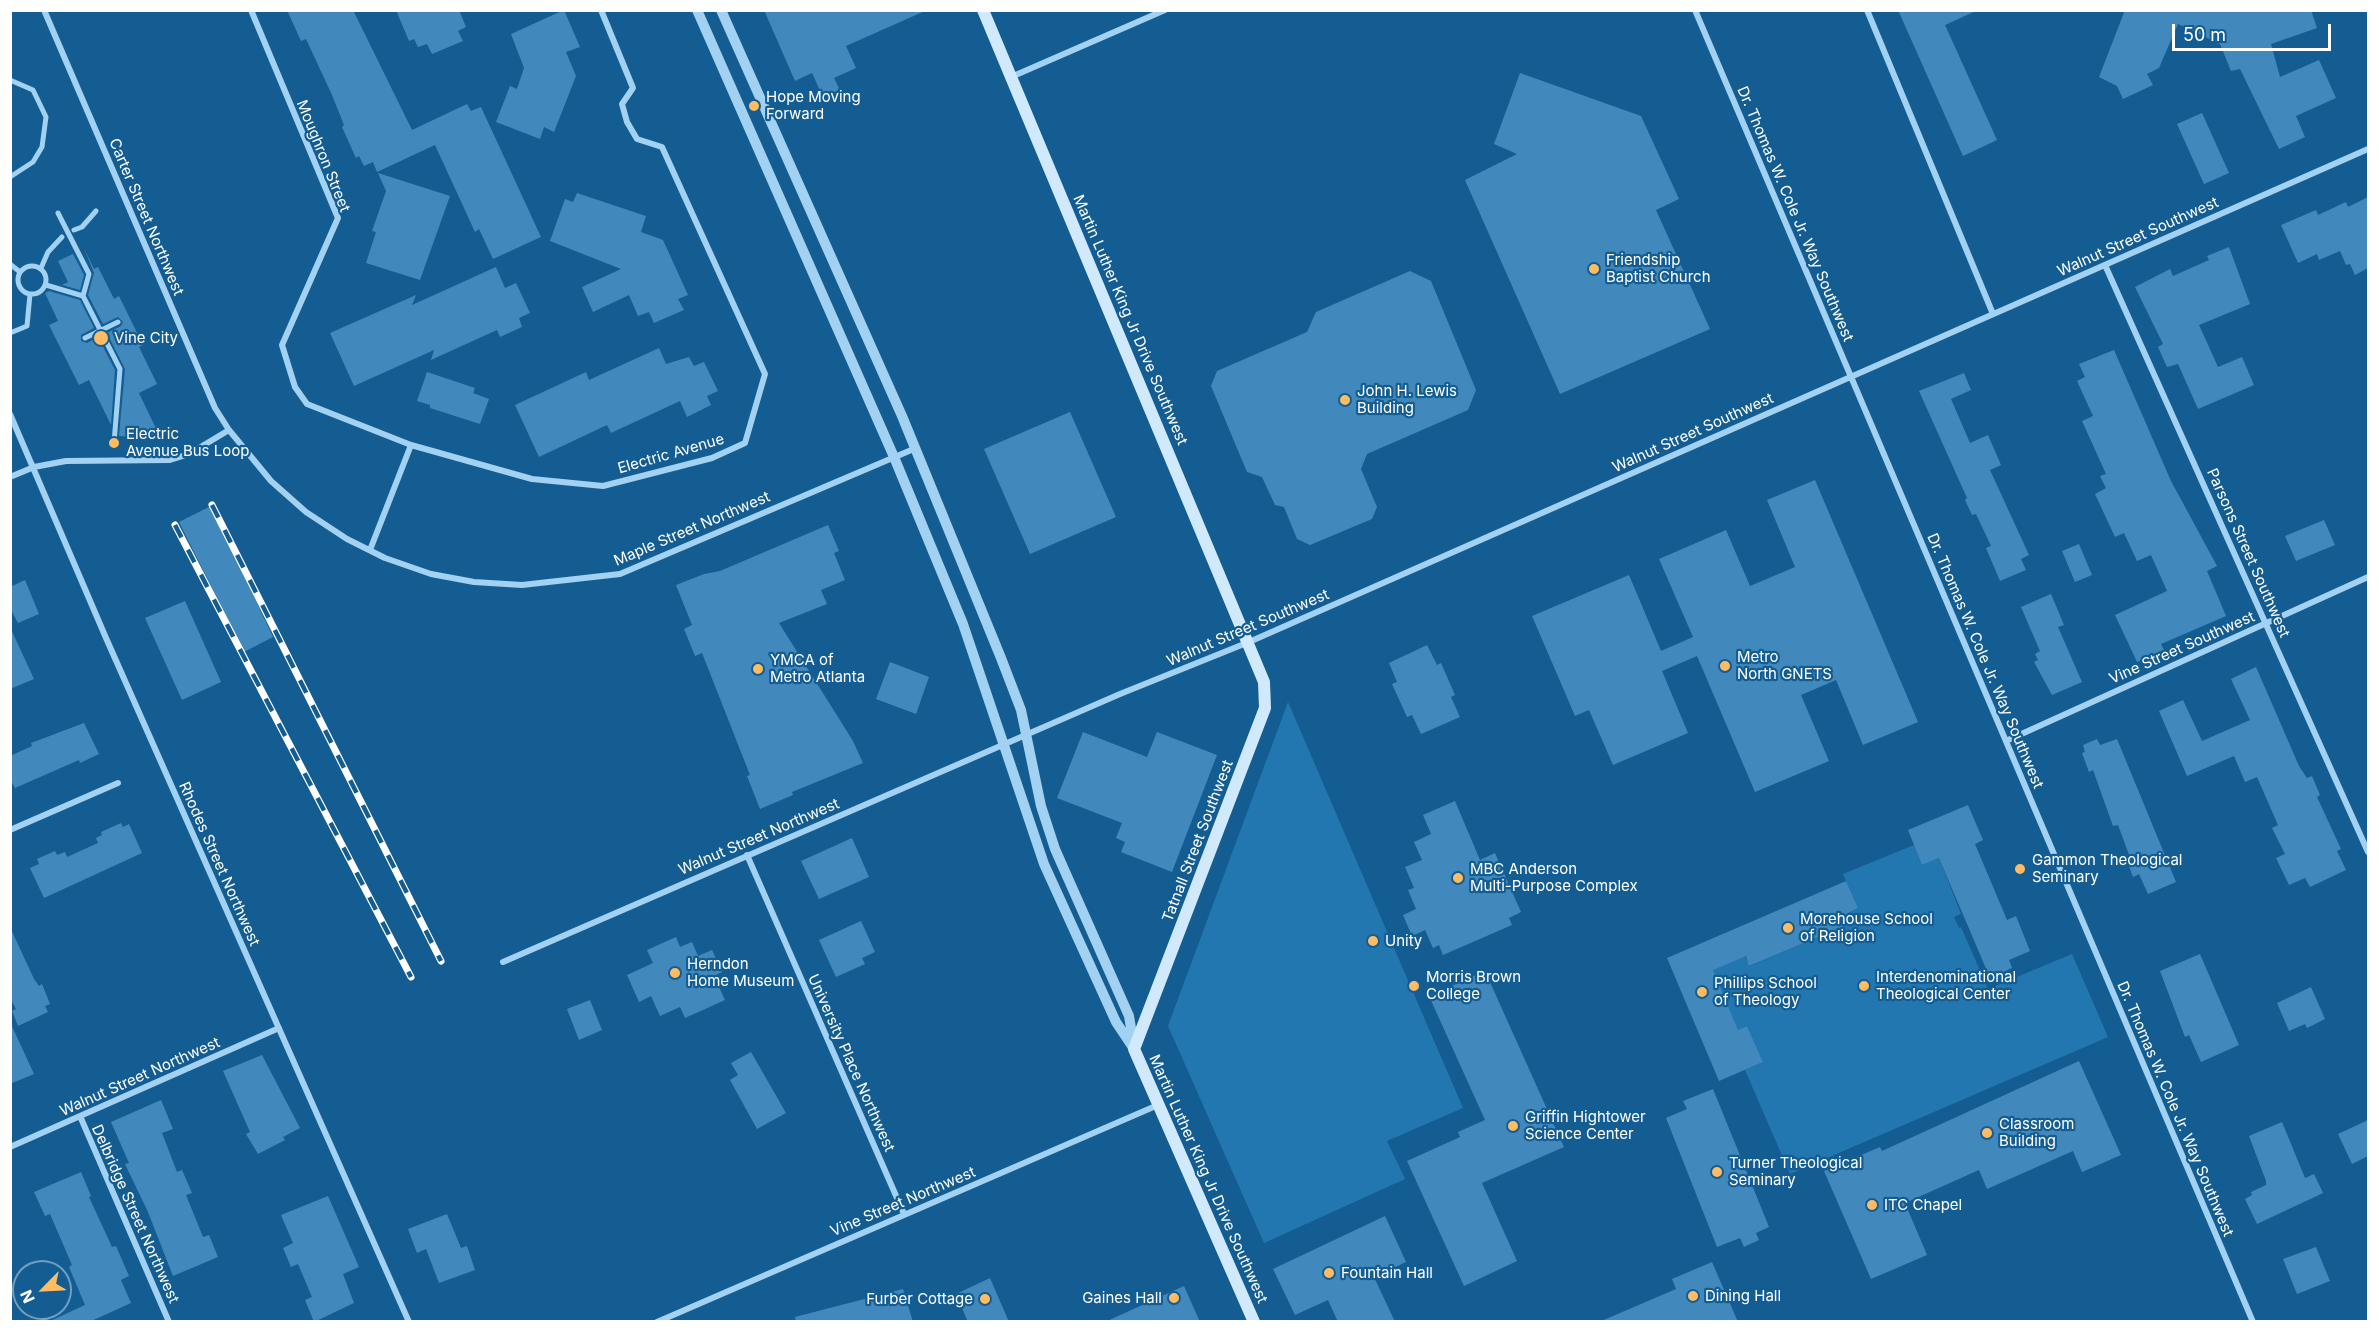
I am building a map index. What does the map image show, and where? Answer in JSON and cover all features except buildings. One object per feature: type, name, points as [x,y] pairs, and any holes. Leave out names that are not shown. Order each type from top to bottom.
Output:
[{"type":"main road","name":"Martin Luther King Jr Drive Southwest","points":[[983,10],[1249,642]]},
{"type":"main road","name":"Tatnall Street Southwest","points":[[1134,1049],[1265,708],[1264,682],[1249,642]]},
{"type":"main road","name":"Martin Luther King Jr Drive Southwest","points":[[1134,1049],[1254,1322]]},
{"type":"street","name":"Carter Street Northwest","points":[[44,10],[211,397],[230,430]]},
{"type":"street","name":"Moughron Street","points":[[251,10],[338,218],[282,345],[296,387],[307,404],[411,445]]},
{"type":"street","name":"Electric Avenue","points":[[411,445],[532,479],[603,486],[712,458],[746,443],[765,374],[662,147],[637,139],[627,122],[622,104],[633,88],[601,10]]},
{"type":"street","points":[[698,10],[894,457],[963,624],[1044,864],[1116,1022],[1134,1049]]},
{"type":"street","points":[[721,10],[916,448],[1001,658],[1021,710],[1041,806],[1055,849],[1129,1016],[1134,1049]]},
{"type":"street","points":[[1011,76],[1165,10]]},
{"type":"street","name":"Dr. Thomas W. Cole Jr. Way Southwest","points":[[1695,10],[2253,1322]]},
{"type":"street","points":[[1867,10],[1993,314]]},
{"type":"street","points":[[10,80],[33,90],[46,117],[42,147],[33,162],[10,177]]},
{"type":"street","name":"Walnut Street Southwest","points":[[1026,736],[1249,642],[2368,149]]},
{"type":"street","points":[[74,231],[82,227],[96,211]]},
{"type":"street","points":[[58,213],[89,274],[83,296],[120,369],[114,443]]},
{"type":"street","points":[[41,268],[48,252],[62,237]]},
{"type":"street","points":[[10,264],[20,272]]},
{"type":"street","name":"Parsons Street Southwest","points":[[2105,264],[2368,852]]},
{"type":"street","points":[[27,266],[41,268],[46,276],[46,285],[39,292],[30,294],[19,286],[20,272],[27,266]]},
{"type":"street","points":[[46,285],[83,296]]},
{"type":"street","points":[[10,333],[27,326],[30,294]]},
{"type":"street","points":[[85,338],[118,322]]},
{"type":"street","name":"Rhodes Street Northwest","points":[[10,414],[106,638],[409,1322]]},
{"type":"street","points":[[10,477],[34,467],[66,461],[170,460],[189,454],[230,430]]},
{"type":"street","name":"Maple Street Northwest","points":[[230,430],[271,481],[306,512],[346,539],[385,558],[431,574],[474,582],[522,585],[620,574],[916,448]]},
{"type":"street","points":[[370,550],[411,445]]},
{"type":"street","name":"Vine Street Southwest","points":[[2006,741],[2368,577]]},
{"type":"street","name":"Walnut Street Northwest","points":[[503,962],[1026,736]]},
{"type":"street","points":[[10,830],[118,783]]},
{"type":"street","name":"University Place Northwest","points":[[747,855],[904,1214]]},
{"type":"street","name":"Walnut Street Northwest","points":[[10,1147],[279,1028]]},
{"type":"street","name":"Vine Street Northwest","points":[[657,1322],[1158,1105]]},
{"type":"street","name":"Delbridge Street Northwest","points":[[80,1116],[169,1322]]},
{"type":"shaded area","points":[[1288,702],[1463,1108],[1387,1141],[1405,1179],[1264,1243],[1168,1026]]},
{"type":"shaded area","points":[[1914,845],[1922,865],[1939,858],[1961,914],[1954,917],[1959,928],[1961,927],[1988,989],[2072,954],[2108,1037],[1790,1174],[1745,1070],[1763,1062],[1747,1026],[1738,1030],[1702,943],[1723,934],[1735,960],[1745,956],[1750,966],[1852,923],[1848,913],[1858,908],[1843,874]]},
{"type":"railway","points":[[212,505],[441,961]]},
{"type":"railway","points":[[175,525],[411,977]]},
{"type":"place","name":"Hope Moving Forward","points":[[754,106]]},
{"type":"place","name":"Friendship Baptist Church","points":[[1594,269]]},
{"type":"place","name":"Vine City","points":[[101,338]]},
{"type":"place","name":"John H. Lewis Building","points":[[1345,400]]},
{"type":"place","name":"Electric Avenue Bus Loop","points":[[114,443]]},
{"type":"place","name":"Metro North GNETS","points":[[1725,666]]},
{"type":"place","name":"YMCA of Metro Atlanta","points":[[758,669]]},
{"type":"place","name":"Gammon Theological Seminary","points":[[2020,869]]},
{"type":"place","name":"MBC Anderson Multi-Purpose Complex","points":[[1458,878]]},
{"type":"place","name":"Morehouse School of Religion","points":[[1788,928]]},
{"type":"place","name":"Unity","points":[[1373,941]]},
{"type":"place","name":"Herndon Home Museum","points":[[675,973]]},
{"type":"place","name":"Morris Brown College","points":[[1414,986]]},
{"type":"place","name":"Interdenominational Theological Center","points":[[1864,986]]},
{"type":"place","name":"Phillips School of Theology","points":[[1702,992]]},
{"type":"place","name":"Griffin Hightower Science Center","points":[[1513,1126]]},
{"type":"place","name":"Classroom Building","points":[[1987,1133]]},
{"type":"place","name":"Turner Theological Seminary","points":[[1717,1172]]},
{"type":"place","name":"ITC Chapel","points":[[1872,1205]]},
{"type":"place","name":"Fountain Hall","points":[[1329,1273]]},
{"type":"place","name":"Dining Hall","points":[[1693,1296]]},
{"type":"place","name":"Gaines Hall","points":[[1174,1298]]},
{"type":"place","name":"Furber Cottage","points":[[985,1299]]}]
